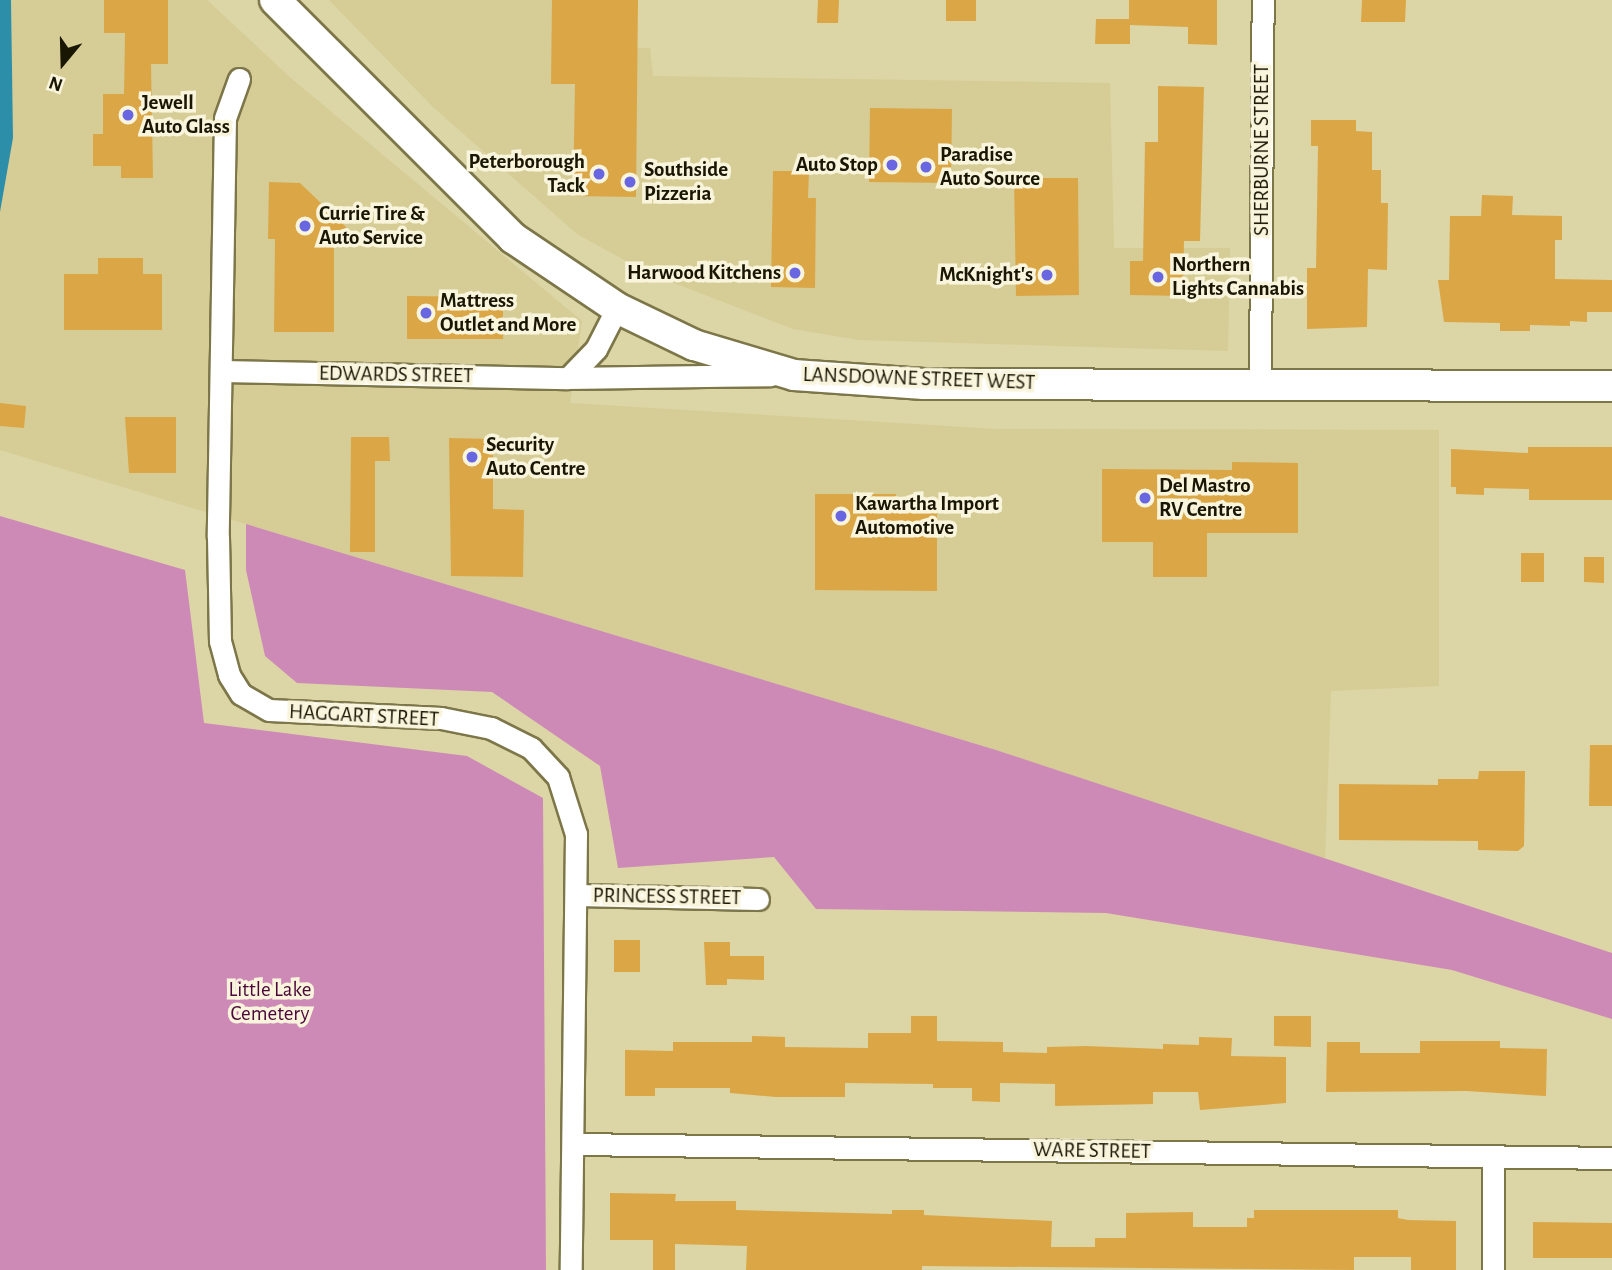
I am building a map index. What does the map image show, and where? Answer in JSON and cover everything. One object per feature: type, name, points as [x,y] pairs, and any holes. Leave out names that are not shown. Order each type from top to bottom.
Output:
[{"type":"main road","name":"LANSDOWNE STREET WEST","points":[[275,0],[513,238],[617,308],[694,345],[794,375],[940,384],[1612,386]]},
{"type":"street","name":"SHERBURNE STREET","points":[[1260,384],[1263,0]]},
{"type":"street","name":"HAGGART STREET","points":[[239,79],[225,118],[220,641],[229,675],[241,694],[269,710],[441,719],[515,738],[531,748],[558,777],[576,834],[571,1270]]},
{"type":"street","points":[[568,378],[596,349],[617,308]]},
{"type":"street","name":"EDWARDS STREET","points":[[223,371],[568,378],[794,375]]},
{"type":"street","name":"PRINCESS STREET","points":[[576,895],[758,899]]},
{"type":"street","name":"WARE STREET","points":[[573,1144],[1612,1158]]},
{"type":"street","points":[[1493,1157],[1493,1270]]},
{"type":"shaded area","points":[[11,0],[207,0],[292,79],[582,321],[570,403],[997,429],[1439,430],[1439,686],[1331,691],[1325,860],[996,750],[0,450],[0,212],[13,138]]},
{"type":"shaded area","points":[[329,0],[585,0],[585,47],[650,48],[653,76],[1110,83],[1114,248],[1230,248],[1228,351],[859,340],[793,329],[648,273],[577,234],[433,107]]},
{"type":"green space","name":"Little Lake Cemetery","points":[[0,516],[185,570],[204,723],[467,756],[543,798],[546,1270],[0,1270]]},
{"type":"green space","points":[[246,524],[996,750],[1612,953],[1612,1019],[1452,970],[1106,913],[816,909],[774,857],[618,868],[600,766],[492,692],[297,683],[265,656],[246,570]]},
{"type":"water","points":[[0,0],[11,0],[13,138],[0,212]]},
{"type":"building","points":[[104,0],[168,0],[168,64],[151,64],[153,178],[121,178],[121,166],[93,166],[93,134],[103,134],[103,94],[124,94],[125,33],[104,33]]},
{"type":"building","points":[[552,0],[638,0],[636,197],[573,196],[575,84],[551,84]]},
{"type":"building","points":[[818,0],[839,0],[838,23],[817,23]]},
{"type":"building","points":[[946,0],[976,0],[976,21],[946,21]]},
{"type":"building","points":[[1129,0],[1217,0],[1217,45],[1188,44],[1188,27],[1130,25],[1130,44],[1095,44],[1096,19],[1129,19]]},
{"type":"building","points":[[1362,0],[1406,0],[1405,22],[1361,22]]},
{"type":"building","points":[[1158,86],[1204,87],[1200,241],[1184,241],[1183,296],[1130,295],[1130,261],[1143,261],[1145,142],[1158,142]]},
{"type":"building","points":[[870,108],[952,109],[951,183],[869,182]]},
{"type":"building","points":[[1311,120],[1356,120],[1356,131],[1372,132],[1372,170],[1381,170],[1381,203],[1388,203],[1387,270],[1368,269],[1367,327],[1307,329],[1307,268],[1316,268],[1318,146],[1311,146]]},
{"type":"building","points":[[773,171],[809,171],[808,198],[816,198],[815,288],[771,287]]},
{"type":"building","points":[[1014,178],[1078,178],[1079,295],[1016,296]]},
{"type":"building","points":[[269,182],[300,183],[347,228],[334,240],[334,332],[274,332],[275,239],[268,239]]},
{"type":"building","points":[[1482,195],[1513,196],[1512,215],[1562,216],[1562,240],[1555,240],[1555,279],[1612,280],[1612,312],[1587,312],[1587,322],[1570,321],[1570,326],[1530,325],[1530,331],[1500,331],[1500,323],[1444,322],[1438,280],[1449,280],[1450,216],[1481,216]]},
{"type":"building","points":[[98,258],[143,258],[143,274],[162,274],[162,330],[64,330],[64,274],[98,274]]},
{"type":"building","points":[[407,296],[503,297],[503,339],[407,339]]},
{"type":"building","points":[[0,403],[26,406],[24,428],[0,426]]},
{"type":"building","points":[[125,417],[176,417],[176,473],[129,473]]},
{"type":"building","points":[[351,437],[389,437],[390,461],[375,461],[375,552],[350,552]]},
{"type":"building","points":[[449,438],[493,439],[493,509],[524,510],[523,577],[451,576]]},
{"type":"building","points":[[1528,447],[1612,447],[1612,500],[1529,500],[1529,489],[1484,488],[1484,495],[1456,494],[1456,487],[1451,487],[1451,449],[1528,453]]},
{"type":"building","points":[[1232,462],[1298,463],[1298,533],[1207,533],[1207,577],[1153,577],[1153,542],[1102,542],[1102,469],[1232,470]]},
{"type":"building","points":[[815,494],[896,494],[896,504],[937,504],[937,591],[815,590]]},
{"type":"building","points":[[1521,553],[1544,553],[1544,582],[1521,582]]},
{"type":"building","points":[[1584,557],[1604,557],[1604,583],[1584,582]]},
{"type":"building","points":[[1590,745],[1612,745],[1612,806],[1589,806]]},
{"type":"building","points":[[1479,771],[1525,771],[1524,846],[1518,851],[1478,850],[1478,841],[1339,840],[1339,784],[1438,785],[1438,779],[1478,779]]},
{"type":"building","points":[[614,940],[640,940],[640,972],[614,972]]},
{"type":"building","points":[[704,942],[730,942],[730,956],[764,956],[764,980],[727,979],[727,985],[706,985]]},
{"type":"building","points":[[911,1016],[937,1016],[937,1041],[1003,1042],[1003,1052],[1047,1053],[1047,1047],[1086,1046],[1163,1049],[1163,1044],[1199,1045],[1199,1037],[1232,1038],[1231,1056],[1286,1057],[1286,1103],[1200,1110],[1198,1092],[1153,1092],[1153,1104],[1055,1106],[1055,1084],[1000,1083],[1000,1102],[972,1101],[972,1088],[933,1088],[933,1084],[845,1083],[845,1097],[776,1097],[730,1093],[730,1088],[655,1088],[655,1096],[625,1096],[625,1050],[673,1051],[673,1042],[752,1042],[752,1036],[785,1037],[785,1047],[868,1048],[868,1033],[911,1033]]},
{"type":"building","points":[[1274,1016],[1311,1016],[1311,1047],[1274,1046]]},
{"type":"building","points":[[1420,1041],[1500,1041],[1500,1048],[1547,1049],[1546,1096],[1466,1091],[1326,1092],[1327,1042],[1360,1042],[1360,1053],[1420,1053]]},
{"type":"building","points":[[610,1193],[676,1194],[675,1201],[736,1201],[736,1210],[892,1214],[892,1210],[924,1210],[924,1215],[1052,1221],[1051,1247],[1095,1247],[1095,1238],[1126,1238],[1126,1213],[1193,1212],[1193,1227],[1247,1227],[1247,1218],[1254,1218],[1254,1210],[1398,1210],[1398,1218],[1408,1220],[1456,1221],[1456,1270],[1411,1270],[1411,1257],[1354,1257],[1354,1270],[922,1266],[922,1270],[746,1270],[747,1246],[675,1244],[675,1270],[653,1270],[653,1240],[610,1240]]},
{"type":"building","points":[[1533,1222],[1612,1223],[1612,1258],[1533,1258]]},
{"type":"place","name":"Jewell Auto Glass","points":[[128,115]]},
{"type":"place","name":"Auto Stop","points":[[892,165]]},
{"type":"place","name":"Paradise Auto Source","points":[[926,167]]},
{"type":"place","name":"Peterborough Tack","points":[[599,174]]},
{"type":"place","name":"Southside Pizzeria","points":[[630,182]]},
{"type":"place","name":"Currie Tire & Auto Service","points":[[305,226]]},
{"type":"place","name":"Harwood Kitchens","points":[[795,273]]},
{"type":"place","name":"McKnight's","points":[[1047,275]]},
{"type":"place","name":"Northern Lights Cannabis","points":[[1158,277]]},
{"type":"place","name":"Mattress Outlet and More","points":[[426,313]]},
{"type":"place","name":"Security Auto Centre","points":[[472,457]]},
{"type":"place","name":"Del Mastro RV Centre","points":[[1145,498]]},
{"type":"place","name":"Kawartha Import Automotive","points":[[841,516]]}]
